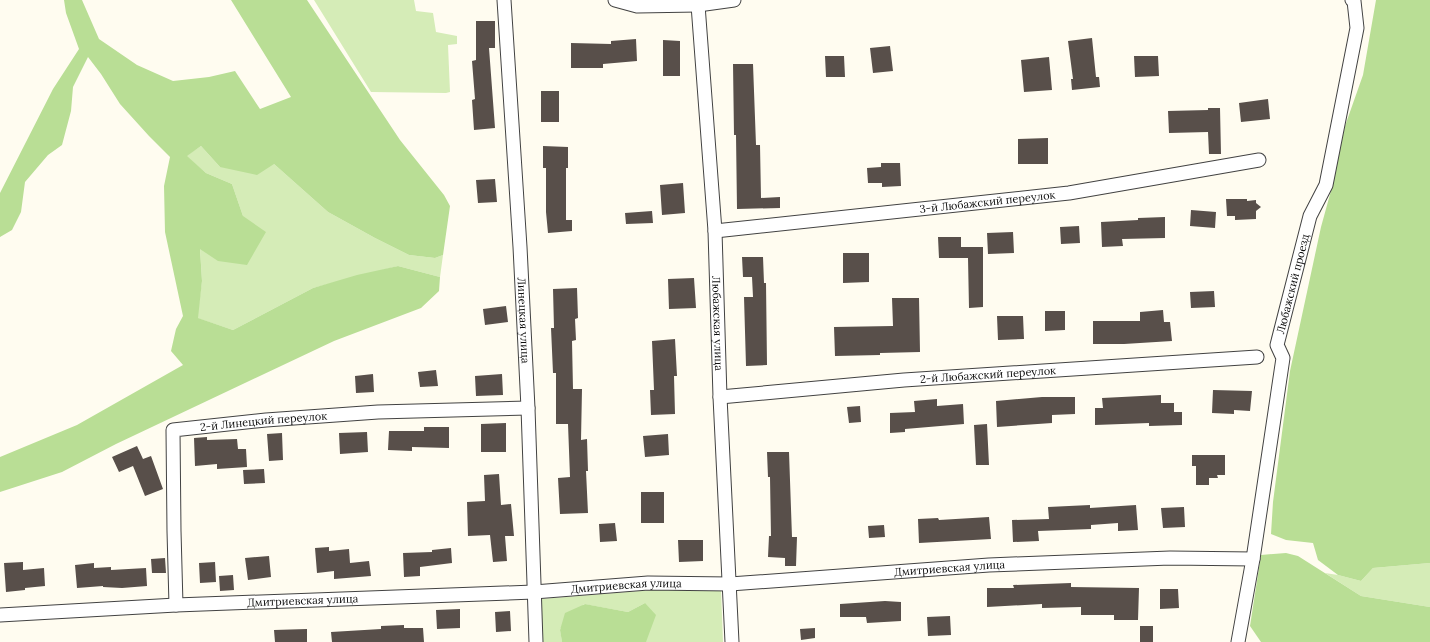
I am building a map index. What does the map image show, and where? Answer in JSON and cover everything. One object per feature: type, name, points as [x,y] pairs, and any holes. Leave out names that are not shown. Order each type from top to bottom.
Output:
[{"type":"street","points":[[615,0],[637,6],[698,5],[734,0]]},
{"type":"street","name":"Любажский проезд","points":[[1238,642],[1253,559],[1283,358],[1277,345],[1310,216],[1326,186],[1357,28],[1353,0]]},
{"type":"street","name":"Линецкая улица","points":[[506,1],[528,408],[536,642]]},
{"type":"street","name":"Любажская улица","points":[[698,5],[714,230],[720,397],[732,642]]},
{"type":"street","name":"3-й Любажский переулок","points":[[714,230],[1069,193],[1259,160]]},
{"type":"street","name":"2-й Любажский переулок","points":[[720,397],[904,380],[1257,357]]},
{"type":"street","name":"2-й Линецкий переулок","points":[[176,605],[174,430],[266,420],[378,412],[528,408]]},
{"type":"street","name":"Дмитриевская улица","points":[[0,616],[176,605],[534,592],[648,583],[730,584],[989,565],[1170,558],[1253,559]]},
{"type":"green space","points":[[64,0],[82,0],[99,39],[137,65],[173,81],[209,77],[235,71],[260,109],[291,97],[231,0],[307,0],[400,140],[444,195],[450,206],[443,255],[435,258],[409,255],[328,212],[274,164],[257,175],[220,167],[201,146],[187,156],[206,173],[232,184],[243,216],[266,232],[247,265],[218,261],[200,249],[202,281],[198,318],[233,330],[313,288],[357,275],[398,266],[440,277],[439,291],[421,308],[334,341],[116,444],[62,472],[0,492],[0,457],[77,425],[183,365],[171,351],[176,329],[183,316],[165,232],[164,186],[170,157],[120,104],[88,57],[73,87],[71,111],[62,145],[48,155],[25,182],[21,212],[12,230],[0,237],[0,193],[53,89],[79,49],[66,13]]},
{"type":"green space","points":[[314,0],[414,0],[416,11],[433,13],[436,32],[457,36],[457,44],[448,45],[450,92],[371,92]]},
{"type":"green space","points":[[1376,0],[1430,0],[1430,563],[1373,568],[1361,581],[1338,575],[1318,560],[1313,543],[1286,540],[1271,534],[1273,502],[1290,371],[1321,227],[1332,187],[1345,126],[1363,75]]},
{"type":"green space","points":[[201,146],[220,167],[274,164],[328,212],[409,255],[435,258],[443,255],[440,277],[398,266],[313,288],[233,330],[197,318],[202,281],[200,248],[243,216],[232,184],[206,173],[186,156]]},
{"type":"green space","points":[[1286,553],[1298,556],[1361,596],[1430,607],[1430,642],[1261,642],[1250,626],[1261,555]]},
{"type":"green space","points":[[1430,563],[1430,607],[1361,596],[1325,573],[1361,581],[1373,568]]},
{"type":"green space","points":[[652,590],[721,590],[723,642],[646,642],[645,603],[628,612],[584,604],[560,629],[562,642],[543,642],[541,599]]},
{"type":"green space","points":[[645,603],[656,615],[646,642],[562,642],[560,630],[565,613],[585,604],[628,612]]},
{"type":"building","points":[[476,21],[495,21],[495,48],[489,48],[495,128],[474,130],[472,100],[475,99],[472,61],[476,60]]},
{"type":"building","points":[[1092,38],[1096,77],[1099,77],[1100,87],[1072,90],[1071,79],[1073,79],[1068,41]]},
{"type":"building","points":[[636,39],[637,61],[603,64],[603,68],[571,68],[571,43],[611,44],[611,41]]},
{"type":"building","points":[[663,40],[680,41],[680,76],[663,76]]},
{"type":"building","points":[[890,46],[893,71],[873,73],[870,48]]},
{"type":"building","points":[[825,56],[844,56],[845,77],[826,77]]},
{"type":"building","points":[[1134,56],[1158,56],[1159,76],[1135,77]]},
{"type":"building","points":[[1049,57],[1052,90],[1024,92],[1021,60]]},
{"type":"building","points":[[733,64],[753,64],[756,145],[760,145],[761,198],[780,197],[780,208],[737,209]]},
{"type":"building","points":[[541,91],[559,91],[559,122],[541,122]]},
{"type":"building","points":[[1268,99],[1270,119],[1241,122],[1239,103]]},
{"type":"building","points":[[1208,108],[1220,108],[1221,154],[1209,154],[1208,132],[1169,133],[1168,111],[1208,110]]},
{"type":"building","points":[[1048,138],[1048,164],[1018,164],[1018,139]]},
{"type":"building","points":[[543,146],[568,147],[568,168],[566,168],[566,220],[572,220],[572,231],[548,233],[546,212],[546,168],[543,168]]},
{"type":"building","points":[[881,163],[900,163],[901,186],[882,187],[882,183],[868,183],[867,168],[881,167]]},
{"type":"building","points":[[495,179],[497,202],[478,203],[476,180]]},
{"type":"building","points":[[683,183],[685,213],[662,215],[660,185]]},
{"type":"building","points":[[1226,199],[1247,199],[1247,201],[1256,200],[1256,203],[1261,207],[1256,211],[1256,219],[1235,220],[1235,216],[1227,216]]},
{"type":"building","points":[[1191,210],[1216,212],[1215,228],[1190,226]]},
{"type":"building","points":[[652,211],[653,223],[626,224],[625,213]]},
{"type":"building","points":[[1165,217],[1165,238],[1122,239],[1123,246],[1102,247],[1101,222]]},
{"type":"building","points":[[1079,226],[1080,243],[1061,244],[1060,227]]},
{"type":"building","points":[[1013,232],[1014,253],[988,254],[987,233]]},
{"type":"building","points":[[938,237],[961,237],[961,247],[983,247],[983,307],[969,308],[968,258],[939,258]]},
{"type":"building","points":[[843,253],[869,253],[869,282],[843,283]]},
{"type":"building","points":[[742,257],[763,257],[764,283],[766,283],[767,365],[746,366],[744,297],[753,297],[752,277],[743,277]]},
{"type":"building","points":[[694,278],[696,308],[669,309],[668,279]]},
{"type":"building","points":[[577,288],[578,318],[575,319],[576,340],[572,341],[573,389],[582,389],[581,440],[587,439],[588,471],[586,471],[588,513],[560,514],[558,478],[570,477],[568,424],[556,424],[556,373],[553,373],[551,328],[554,328],[553,289]]},
{"type":"building","points":[[1214,291],[1215,307],[1191,308],[1190,292]]},
{"type":"building","points":[[892,298],[919,298],[920,352],[835,356],[834,327],[893,326]]},
{"type":"building","points":[[506,306],[508,322],[485,325],[483,309]]},
{"type":"building","points":[[1163,310],[1164,322],[1170,322],[1172,341],[1093,344],[1093,321],[1140,321],[1140,312]]},
{"type":"building","points":[[1045,311],[1065,311],[1065,330],[1045,331]]},
{"type":"building","points":[[997,316],[1023,316],[1024,339],[998,340]]},
{"type":"building","points":[[675,339],[677,376],[674,376],[675,414],[651,415],[650,390],[654,390],[652,341]]},
{"type":"building","points":[[436,370],[438,386],[420,387],[418,372]]},
{"type":"building","points":[[373,374],[374,392],[356,393],[355,376]]},
{"type":"building","points":[[502,374],[503,395],[476,396],[475,376]]},
{"type":"building","points":[[1213,390],[1252,391],[1250,411],[1234,410],[1234,414],[1212,413]]},
{"type":"building","points":[[1161,395],[1161,403],[1174,403],[1174,412],[1182,412],[1182,425],[1149,426],[1149,423],[1095,425],[1095,408],[1103,408],[1102,398]]},
{"type":"building","points":[[1042,397],[1075,397],[1075,414],[1052,415],[1052,423],[997,427],[996,401]]},
{"type":"building","points":[[937,399],[937,406],[963,404],[964,424],[905,429],[905,432],[890,433],[890,413],[915,412],[914,401]]},
{"type":"building","points":[[860,406],[861,422],[849,423],[847,407]]},
{"type":"building","points":[[506,423],[506,452],[481,452],[481,424]]},
{"type":"building","points":[[987,424],[989,465],[976,465],[974,425]]},
{"type":"building","points":[[424,427],[449,427],[449,448],[412,447],[412,451],[388,450],[389,431],[424,431]]},
{"type":"building","points":[[367,432],[368,452],[340,454],[339,433]]},
{"type":"building","points":[[282,433],[283,460],[269,461],[267,434]]},
{"type":"building","points":[[668,434],[669,455],[645,457],[643,436]]},
{"type":"building","points":[[207,437],[207,440],[237,439],[238,449],[246,449],[247,467],[217,469],[217,464],[195,466],[194,438]]},
{"type":"building","points":[[137,446],[143,459],[151,456],[163,489],[145,496],[133,466],[119,472],[112,457]]},
{"type":"building","points":[[767,452],[789,452],[792,537],[797,537],[796,566],[785,566],[785,558],[768,557],[769,536],[771,536],[770,477],[768,477]]},
{"type":"building","points":[[1192,455],[1225,455],[1225,475],[1217,475],[1218,478],[1209,478],[1209,485],[1196,485],[1196,466],[1192,466]]},
{"type":"building","points":[[264,469],[265,483],[244,484],[243,470]]},
{"type":"building","points":[[499,474],[501,505],[511,504],[514,536],[505,536],[507,561],[493,562],[490,535],[468,536],[467,502],[485,501],[484,475]]},
{"type":"building","points":[[641,492],[664,492],[664,523],[641,523]]},
{"type":"building","points":[[1090,505],[1090,508],[1136,505],[1138,530],[1118,531],[1118,523],[1091,525],[1091,529],[1038,531],[1039,541],[1013,542],[1012,520],[1049,519],[1048,507]]},
{"type":"building","points":[[1184,507],[1185,527],[1163,528],[1161,508]]},
{"type":"building","points":[[989,517],[991,539],[919,543],[918,519],[938,518],[939,520]]},
{"type":"building","points":[[615,523],[617,541],[600,542],[599,524]]},
{"type":"building","points":[[884,525],[885,537],[869,538],[868,526]]},
{"type":"building","points":[[678,540],[703,540],[703,561],[679,562]]},
{"type":"building","points":[[329,547],[329,551],[349,549],[350,563],[369,561],[371,576],[334,579],[334,571],[317,573],[315,548]]},
{"type":"building","points":[[451,548],[452,563],[420,567],[420,576],[404,577],[403,553],[432,552],[432,550]]},
{"type":"building","points":[[269,556],[271,577],[248,580],[245,558]]},
{"type":"building","points":[[165,558],[166,573],[152,573],[151,559]]},
{"type":"building","points":[[23,562],[23,570],[44,568],[45,586],[6,592],[4,563]]},
{"type":"building","points":[[215,562],[216,582],[200,583],[199,563]]},
{"type":"building","points":[[94,563],[94,568],[111,567],[111,570],[146,568],[147,586],[122,588],[103,586],[77,588],[75,565]]},
{"type":"building","points":[[233,575],[234,590],[220,591],[219,576]]},
{"type":"building","points":[[1071,583],[1071,587],[1139,588],[1138,620],[1114,620],[1114,615],[1081,615],[1081,607],[1042,608],[1042,604],[987,607],[987,588],[1014,588],[1013,585]]},
{"type":"building","points":[[1160,589],[1178,589],[1179,608],[1160,609]]},
{"type":"building","points":[[885,601],[901,602],[901,621],[867,623],[866,617],[840,617],[840,604]]},
{"type":"building","points":[[460,609],[460,628],[437,629],[436,610]]},
{"type":"building","points":[[510,611],[511,631],[496,632],[495,612]]},
{"type":"building","points":[[950,616],[951,635],[928,636],[927,617]]},
{"type":"building","points":[[404,625],[404,628],[423,628],[424,642],[332,642],[331,632],[381,629],[381,626]]},
{"type":"building","points":[[1140,626],[1153,626],[1153,642],[1140,642]]},
{"type":"building","points":[[815,628],[815,638],[801,640],[800,629]]},
{"type":"building","points":[[307,629],[307,642],[275,642],[274,630]]}]
